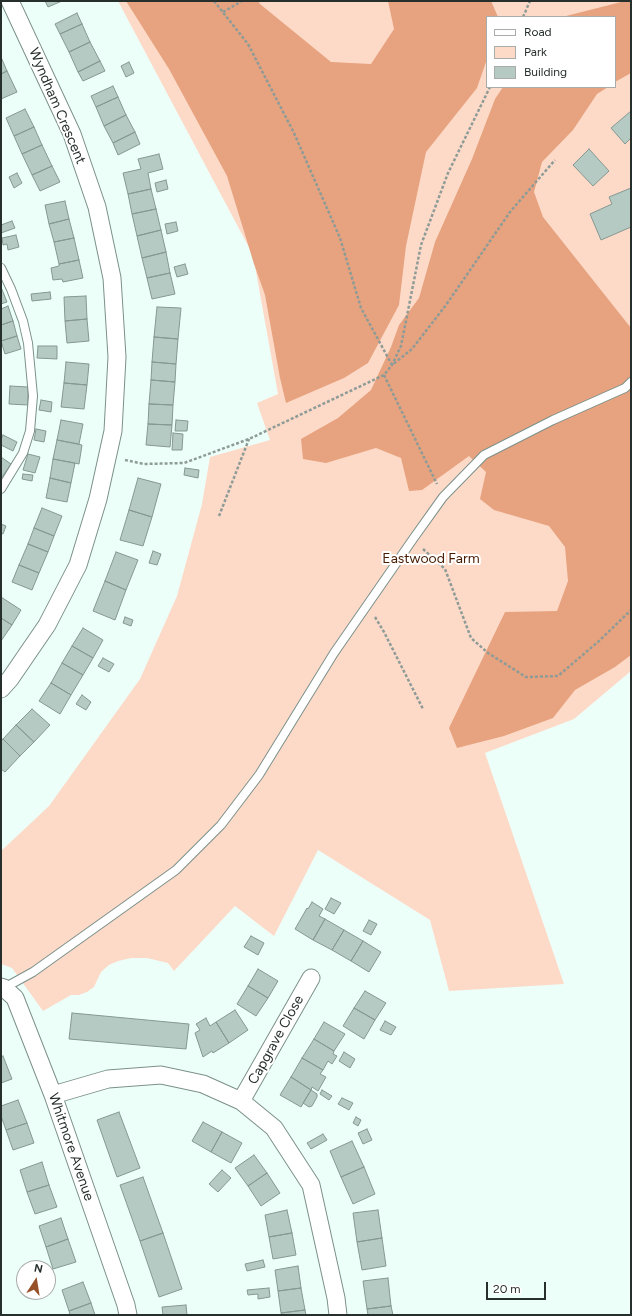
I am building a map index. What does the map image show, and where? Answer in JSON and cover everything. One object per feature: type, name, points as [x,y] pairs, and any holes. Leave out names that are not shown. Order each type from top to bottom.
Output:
[{"type":"street","name":"Wyndham Crescent","points":[[1,689],[10,680],[47,625],[78,565],[98,499],[113,431],[117,357],[112,278],[98,214],[72,134],[10,1]]},
{"type":"street","name":"Capgrave Close","points":[[241,1102],[311,978]]},
{"type":"street","name":"Whitmore Avenue","points":[[3,987],[15,998],[53,1095],[126,1305],[128,1315]]},
{"type":"street","points":[[53,1095],[108,1079],[160,1075],[203,1084],[241,1102],[274,1128],[311,1185],[336,1298],[338,1315]]},
{"type":"lane","points":[[1,268],[12,289],[23,320],[28,343],[33,396],[30,431],[23,453],[1,489]]},
{"type":"lane","points":[[3,987],[33,972],[176,870],[221,826],[259,775],[334,653],[413,540],[444,497],[484,455],[553,420],[625,388],[631,382]]},
{"type":"path","points":[[214,1],[248,44],[294,133],[340,238],[361,308],[392,365]]},
{"type":"path","points":[[223,12],[242,1]]},
{"type":"path","points":[[523,16],[530,1]]},
{"type":"path","points":[[108,456],[144,464],[184,463],[249,439],[384,375],[392,365],[401,346],[421,246],[448,173],[490,88]]},
{"type":"path","points":[[392,365],[412,350],[446,305],[510,212],[555,160]]},
{"type":"path","points":[[384,375],[444,497]]},
{"type":"path","points":[[219,516],[249,439]]},
{"type":"path","points":[[413,540],[445,569],[471,638],[488,653],[526,677],[558,676],[631,610]]},
{"type":"path","points":[[367,605],[384,632],[423,709]]},
{"type":"green space","name":"Eastwood Farm","points":[[118,1],[631,1],[631,671],[574,719],[485,753],[564,984],[449,991],[430,920],[318,850],[274,936],[235,906],[174,971],[168,963],[147,958],[131,958],[118,961],[109,965],[101,972],[94,987],[87,992],[79,995],[71,995],[43,1011],[12,968],[1,964],[1,851],[49,806],[140,679],[177,596],[202,504],[210,457],[270,440],[257,403],[278,394],[253,255]]},
{"type":"shaded area","points":[[126,1],[258,1],[331,62],[371,64],[394,29],[388,1],[491,1],[498,16],[486,16],[486,62],[477,88],[426,152],[406,246],[399,305],[368,363],[344,378],[286,403],[265,295],[227,176],[169,69]]},
{"type":"shaded area","points":[[625,1],[631,1],[631,73],[616,81],[616,16],[566,16]]},
{"type":"shaded area","points":[[502,88],[606,88],[597,94],[573,130],[542,162],[534,192],[543,217],[631,328],[631,655],[615,667],[575,690],[553,718],[504,736],[457,748],[449,728],[505,612],[557,611],[568,581],[565,547],[549,526],[494,510],[480,499],[486,472],[469,456],[422,490],[409,491],[401,458],[376,448],[326,463],[303,459],[301,439],[338,418],[371,390],[391,347],[399,325],[419,298],[435,242],[472,159],[495,99]]},
{"type":"building","points":[[45,1],[62,1],[48,7]]},
{"type":"building","points":[[77,13],[82,24],[60,34],[55,24]]},
{"type":"building","points":[[82,24],[90,42],[69,52],[60,34]]},
{"type":"building","points":[[90,42],[100,61],[78,72],[69,52]]},
{"type":"building","points":[[1,57],[7,71],[1,74]]},
{"type":"building","points":[[100,61],[105,71],[83,81],[78,72]]},
{"type":"building","points":[[129,62],[134,73],[126,77],[121,66]]},
{"type":"building","points":[[7,71],[17,92],[1,99],[1,74]]},
{"type":"building","points":[[113,86],[118,97],[96,107],[91,96]]},
{"type":"building","points":[[118,97],[126,115],[104,126],[96,107]]},
{"type":"building","points":[[25,109],[34,127],[14,136],[6,118]]},
{"type":"building","points":[[631,111],[631,138],[625,144],[611,128]]},
{"type":"building","points":[[126,115],[135,132],[113,143],[104,126]]},
{"type":"building","points":[[34,127],[42,145],[22,154],[14,136]]},
{"type":"building","points":[[135,132],[140,144],[118,155],[113,143]]},
{"type":"building","points":[[42,145],[52,166],[32,175],[22,154]]},
{"type":"building","points":[[589,149],[609,171],[593,186],[573,165]]},
{"type":"building","points":[[159,154],[163,169],[148,173],[151,189],[128,194],[123,173],[141,169],[138,159]]},
{"type":"building","points":[[52,166],[60,182],[40,191],[32,175]]},
{"type":"building","points":[[17,173],[22,183],[14,188],[9,177]]},
{"type":"building","points":[[166,180],[168,189],[157,192],[155,183]]},
{"type":"building","points":[[631,188],[631,227],[601,240],[590,214],[612,204],[609,197]]},
{"type":"building","points":[[151,189],[156,209],[132,214],[128,194]]},
{"type":"building","points":[[65,201],[69,219],[49,224],[45,205]]},
{"type":"building","points":[[156,209],[161,230],[137,236],[132,214]]},
{"type":"building","points":[[69,219],[74,238],[54,242],[49,224]]},
{"type":"building","points":[[12,221],[15,228],[1,233],[1,225]]},
{"type":"building","points":[[176,222],[178,231],[167,234],[165,224]]},
{"type":"building","points":[[161,230],[166,252],[142,258],[137,236]]},
{"type":"building","points":[[16,235],[19,247],[8,250],[7,244],[3,245],[2,238]]},
{"type":"building","points":[[74,238],[79,260],[59,264],[54,242]]},
{"type":"building","points":[[166,252],[170,273],[147,278],[142,258]]},
{"type":"building","points":[[79,260],[83,278],[63,282],[62,279],[53,280],[51,268],[59,266],[59,264]]},
{"type":"building","points":[[185,264],[188,274],[177,277],[174,267]]},
{"type":"building","points":[[170,273],[175,294],[152,299],[147,278]]},
{"type":"building","points":[[1,287],[7,302],[1,304]]},
{"type":"building","points":[[50,292],[51,299],[32,301],[31,294]]},
{"type":"building","points":[[86,296],[87,319],[65,321],[64,297]]},
{"type":"building","points":[[8,306],[13,321],[1,325],[1,309]]},
{"type":"building","points":[[157,307],[181,308],[178,339],[154,337]]},
{"type":"building","points":[[87,319],[89,341],[67,343],[65,321]]},
{"type":"building","points":[[13,321],[17,336],[1,341],[1,325]]},
{"type":"building","points":[[17,336],[21,349],[5,354],[1,341]]},
{"type":"building","points":[[154,337],[178,339],[176,364],[152,362]]},
{"type":"building","points":[[38,346],[57,346],[57,359],[37,358]]},
{"type":"building","points":[[66,362],[89,364],[87,385],[64,383]]},
{"type":"building","points":[[152,362],[176,364],[175,382],[151,380]]},
{"type":"building","points":[[151,380],[175,382],[173,405],[149,404]]},
{"type":"building","points":[[64,383],[87,385],[84,409],[61,407]]},
{"type":"building","points":[[10,386],[28,387],[28,405],[9,404]]},
{"type":"building","points":[[41,400],[52,402],[51,412],[39,410]]},
{"type":"building","points":[[149,404],[173,405],[172,425],[148,424]]},
{"type":"building","points":[[61,420],[83,424],[79,444],[57,440]]},
{"type":"building","points":[[176,420],[188,421],[187,431],[175,431]]},
{"type":"building","points":[[148,424],[172,425],[170,447],[146,445]]},
{"type":"building","points":[[36,429],[46,431],[44,442],[34,440]]},
{"type":"building","points":[[173,433],[183,434],[182,450],[172,450]]},
{"type":"building","points":[[3,435],[17,442],[13,451],[1,445]]},
{"type":"building","points":[[57,440],[82,445],[79,464],[53,459]]},
{"type":"building","points":[[28,454],[40,457],[35,473],[23,470]]},
{"type":"building","points":[[1,457],[11,464],[2,477],[1,476]]},
{"type":"building","points":[[53,459],[75,463],[71,483],[50,478]]},
{"type":"building","points":[[185,468],[199,470],[198,478],[184,475]]},
{"type":"building","points":[[23,474],[33,475],[32,481],[22,479]]},
{"type":"building","points":[[50,478],[71,483],[67,502],[46,498]]},
{"type":"building","points":[[138,478],[161,484],[152,517],[129,510]]},
{"type":"building","points":[[42,508],[62,516],[54,536],[34,528]]},
{"type":"building","points":[[129,510],[152,517],[143,546],[120,540]]},
{"type":"building","points":[[1,524],[6,526],[3,534],[1,533]]},
{"type":"building","points":[[34,528],[54,536],[48,552],[28,544]]},
{"type":"building","points":[[28,544],[48,552],[39,573],[19,565]]},
{"type":"building","points":[[153,551],[161,554],[157,565],[149,563]]},
{"type":"building","points":[[116,552],[138,560],[126,590],[105,581]]},
{"type":"building","points":[[19,565],[39,573],[32,590],[12,582]]},
{"type":"building","points":[[105,581],[126,590],[115,620],[93,611]]},
{"type":"building","points":[[1,597],[21,610],[12,625],[1,618]]},
{"type":"building","points":[[125,617],[133,620],[131,626],[123,623]]},
{"type":"building","points":[[1,618],[12,625],[1,641]]},
{"type":"building","points":[[83,628],[103,640],[93,658],[72,646]]},
{"type":"building","points":[[72,646],[93,658],[83,675],[62,663]]},
{"type":"building","points":[[103,658],[114,664],[109,672],[98,666]]},
{"type":"building","points":[[62,663],[83,675],[71,695],[51,683]]},
{"type":"building","points":[[51,683],[71,695],[60,714],[39,701]]},
{"type":"building","points":[[82,695],[91,702],[86,710],[76,704]]},
{"type":"building","points":[[32,709],[50,725],[34,742],[16,725]]},
{"type":"building","points":[[16,725],[34,742],[20,756],[3,739]]},
{"type":"building","points":[[3,739],[20,756],[5,772],[1,769],[1,741]]},
{"type":"building","points":[[331,898],[341,903],[334,914],[325,909]]},
{"type":"building","points":[[312,902],[323,909],[319,916],[325,919],[313,940],[295,929]]},
{"type":"building","points":[[325,919],[344,930],[332,950],[313,940]]},
{"type":"building","points":[[369,920],[377,924],[371,935],[363,931]]},
{"type":"building","points":[[344,930],[363,941],[351,961],[332,950]]},
{"type":"building","points":[[251,936],[264,943],[258,955],[244,947]]},
{"type":"building","points":[[363,941],[381,952],[369,972],[351,961]]},
{"type":"building","points":[[258,969],[278,981],[268,998],[248,986]]},
{"type":"building","points":[[248,986],[268,998],[256,1016],[237,1004]]},
{"type":"building","points":[[365,991],[386,1003],[375,1020],[354,1008]]},
{"type":"building","points":[[354,1008],[375,1020],[364,1039],[343,1026]]},
{"type":"building","points":[[235,1010],[248,1030],[229,1043],[216,1022]]},
{"type":"building","points":[[72,1013],[189,1024],[186,1049],[69,1039]]},
{"type":"building","points":[[206,1018],[210,1026],[216,1022],[229,1043],[213,1053],[212,1051],[203,1057],[195,1033],[200,1030],[196,1024]]},
{"type":"building","points":[[385,1021],[396,1027],[391,1035],[380,1030]]},
{"type":"building","points":[[324,1022],[345,1034],[334,1051],[314,1039]]},
{"type":"building","points":[[314,1039],[334,1051],[333,1054],[337,1056],[332,1064],[328,1061],[323,1070],[302,1058]]},
{"type":"building","points":[[344,1052],[355,1059],[350,1068],[339,1061]]},
{"type":"building","points":[[3,1056],[12,1079],[1,1083],[1,1057]]},
{"type":"building","points":[[302,1058],[323,1070],[320,1074],[326,1077],[318,1091],[312,1087],[311,1090],[291,1077]]},
{"type":"building","points":[[291,1077],[311,1090],[301,1107],[280,1095]]},
{"type":"building","points":[[311,1090],[317,1094],[317,1097],[312,1106],[309,1107],[303,1103]]},
{"type":"building","points":[[322,1090],[332,1096],[329,1100],[320,1094]]},
{"type":"building","points":[[342,1098],[353,1103],[349,1110],[338,1104]]},
{"type":"building","points":[[18,1100],[27,1123],[6,1130],[1,1116],[1,1106]]},
{"type":"building","points":[[119,1112],[140,1168],[117,1177],[97,1120]]},
{"type":"building","points":[[356,1117],[361,1120],[358,1126],[353,1123]]},
{"type":"building","points":[[203,1122],[222,1132],[211,1152],[192,1141]]},
{"type":"building","points":[[27,1123],[34,1143],[13,1150],[6,1130]]},
{"type":"building","points":[[367,1129],[372,1140],[363,1144],[358,1133]]},
{"type":"building","points":[[222,1132],[242,1143],[231,1163],[211,1152]]},
{"type":"building","points":[[323,1134],[327,1140],[311,1149],[307,1143]]},
{"type":"building","points":[[352,1141],[364,1167],[341,1177],[330,1151]]},
{"type":"building","points":[[254,1155],[267,1173],[248,1186],[235,1168]]},
{"type":"building","points":[[42,1162],[49,1185],[27,1192],[20,1170]]},
{"type":"building","points":[[364,1167],[375,1194],[353,1204],[341,1177]]},
{"type":"building","points":[[222,1170],[231,1178],[218,1192],[209,1184]]},
{"type":"building","points":[[267,1173],[280,1193],[261,1206],[248,1186]]},
{"type":"building","points":[[143,1177],[163,1233],[140,1241],[120,1185]]},
{"type":"building","points":[[49,1185],[57,1207],[35,1214],[27,1192]]},
{"type":"building","points":[[287,1210],[292,1233],[269,1237],[265,1215]]},
{"type":"building","points":[[378,1210],[382,1238],[357,1242],[353,1213]]},
{"type":"building","points":[[61,1218],[68,1239],[46,1247],[39,1226]]},
{"type":"building","points":[[163,1233],[182,1289],[159,1297],[140,1241]]},
{"type":"building","points":[[292,1233],[296,1255],[273,1259],[269,1237]]},
{"type":"building","points":[[382,1238],[386,1266],[362,1270],[357,1242]]},
{"type":"building","points":[[68,1239],[76,1262],[56,1268],[56,1260],[50,1260],[46,1247]]},
{"type":"building","points":[[263,1260],[265,1267],[247,1271],[245,1264]]},
{"type":"building","points":[[298,1266],[301,1288],[278,1291],[275,1270]]},
{"type":"building","points":[[388,1278],[391,1306],[367,1309],[363,1281]]},
{"type":"building","points":[[83,1282],[91,1303],[69,1311],[62,1290]]},
{"type":"building","points":[[269,1288],[270,1297],[258,1299],[258,1294],[248,1295],[247,1290]]},
{"type":"building","points":[[301,1288],[305,1310],[281,1313],[278,1291]]},
{"type":"building","points":[[91,1303],[95,1315],[70,1315],[69,1311]]},
{"type":"building","points":[[186,1305],[187,1315],[163,1315],[162,1307]]},
{"type":"building","points":[[391,1306],[393,1315],[368,1315],[367,1309]]},
{"type":"building","points":[[305,1310],[306,1315],[282,1315],[281,1313]]}]
